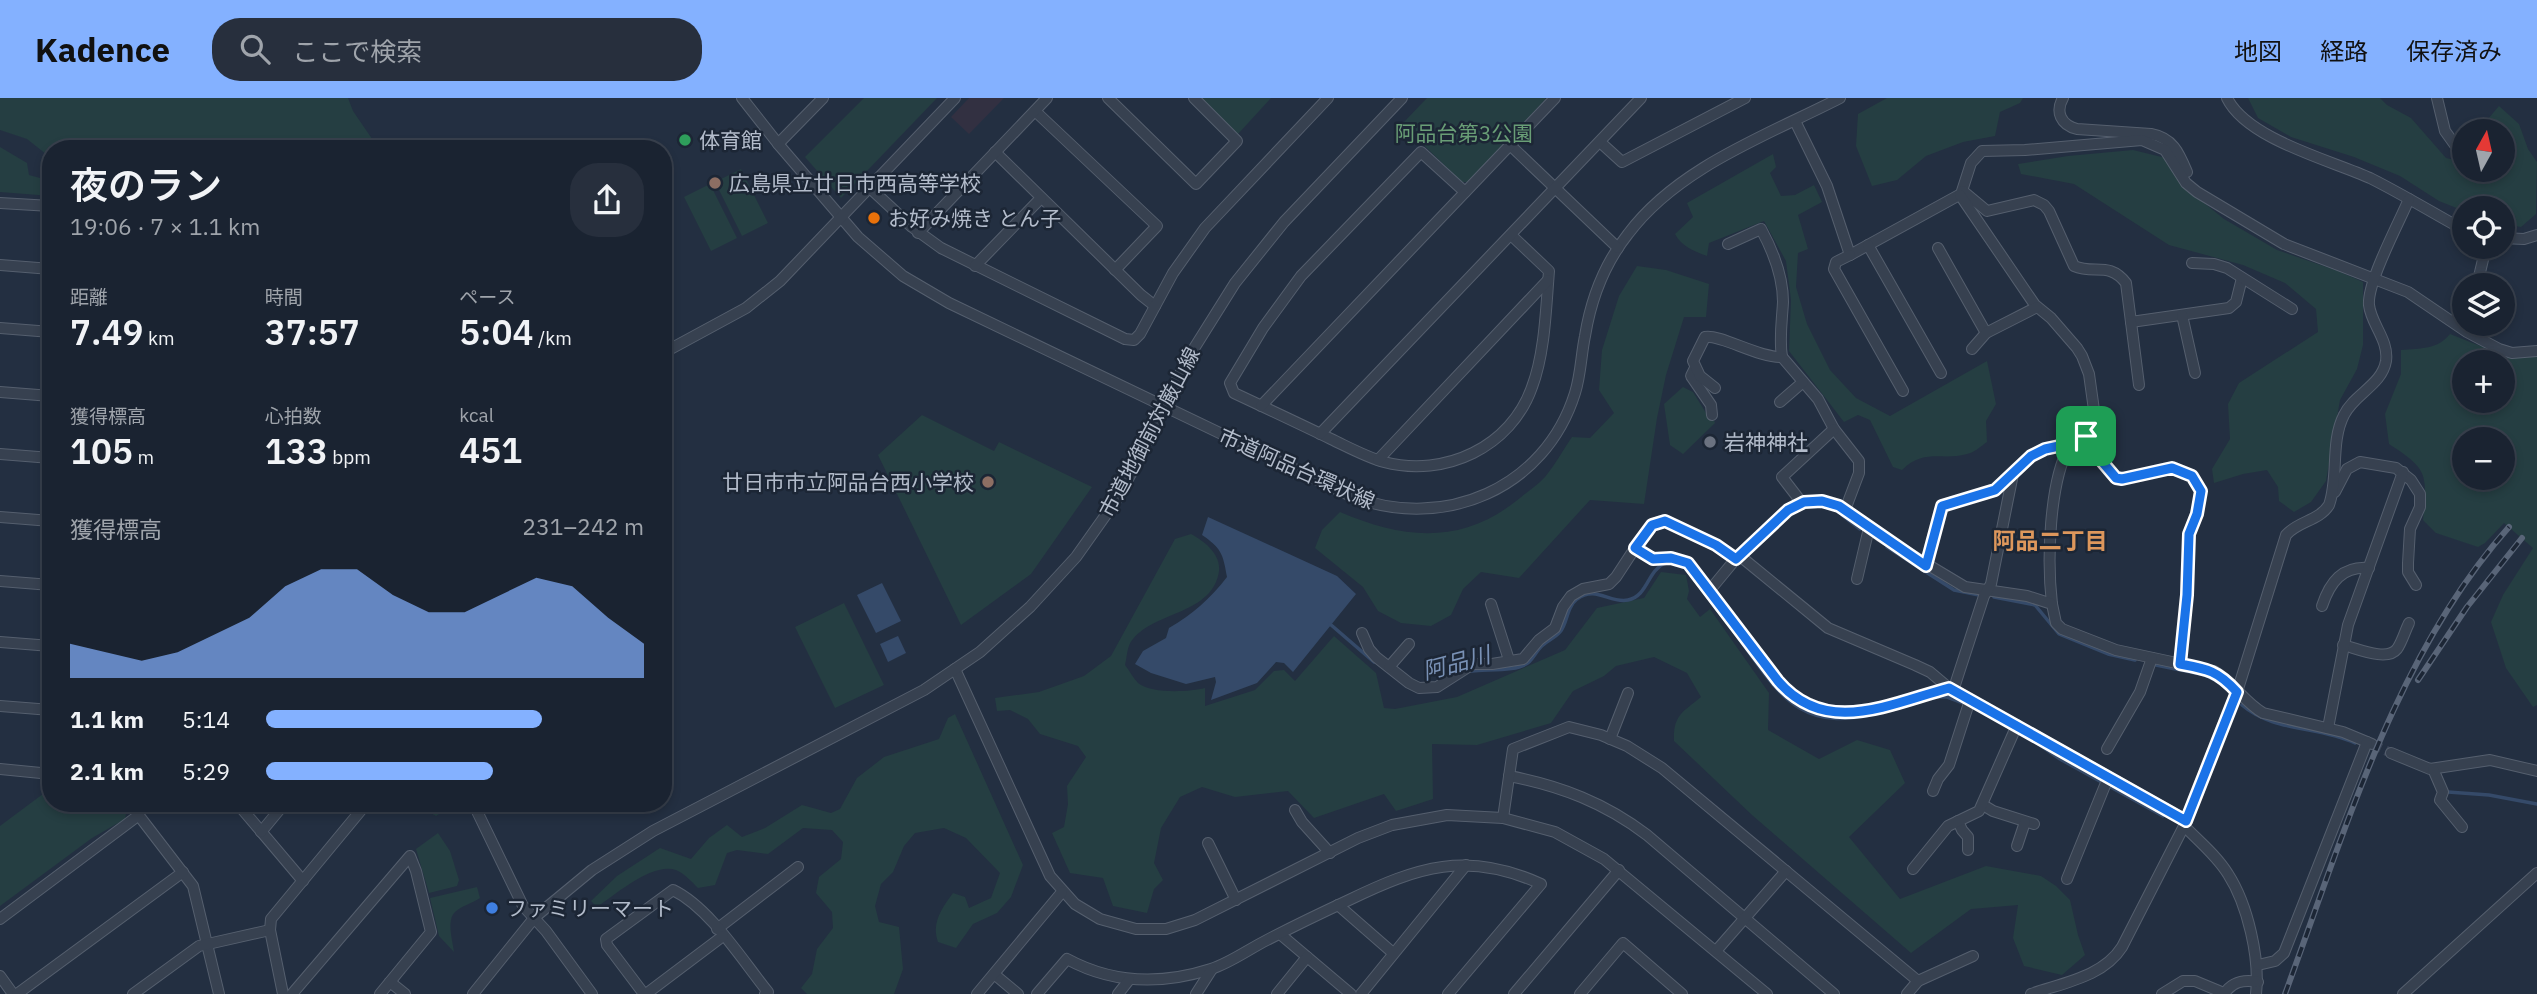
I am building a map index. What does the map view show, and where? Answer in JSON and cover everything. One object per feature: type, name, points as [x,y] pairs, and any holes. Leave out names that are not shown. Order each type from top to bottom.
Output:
[{"type":"street","name":"市道阿品台環状線","points":[[742,98],[841,218],[882,260],[925,290],[1162,407],[1368,502],[1416,510],[1465,503],[1509,482],[1534,461],[1555,436],[1575,392],[1587,320],[1594,298],[1618,248],[1646,212],[1688,177],[1840,98]]},
{"type":"street","points":[[778,144],[823,98]]},
{"type":"street","points":[[672,348],[746,308],[766,293],[955,98]]},
{"type":"street","points":[[918,233],[1047,98]]},
{"type":"street","points":[[1108,98],[1196,184],[1237,141],[1194,98]]},
{"type":"street","points":[[870,188],[918,233],[941,248],[1129,340],[1140,334],[1183,257],[1205,228],[1328,98]]},
{"type":"street","name":"市道地御前対厳山線","points":[[473,994],[535,917],[592,870],[632,843],[904,701],[956,669],[1014,623],[1076,557],[1102,521],[1126,482],[1162,407],[1213,316],[1259,252],[1402,98]]},
{"type":"street","points":[[1261,406],[1555,98]]},
{"type":"street","points":[[1320,434],[1641,98]]},
{"type":"street","points":[[1600,142],[1622,162],[1745,98]]},
{"type":"street","points":[[2063,98],[2059,114],[2064,123],[2072,128],[2151,134],[2167,140],[2179,153],[2197,192]]},
{"type":"street","points":[[2227,98],[2237,113],[2277,139],[2372,179],[2452,223]]},
{"type":"street","points":[[2437,98],[2445,131],[2452,141]]},
{"type":"street","points":[[1035,111],[1157,226],[1115,270]]},
{"type":"street","points":[[1795,121],[1827,186],[1850,255]]},
{"type":"street","points":[[1903,391],[1834,269],[1836,262],[1961,193],[1971,163],[1982,151],[2142,140],[2165,150],[2186,183],[2197,192],[2284,244],[2408,292],[2452,318]]},
{"type":"street","points":[[1510,145],[1618,248]]},
{"type":"street","points":[[995,152],[1155,306]]},
{"type":"street","points":[[1465,192],[1421,152],[1301,276],[1263,328],[1230,383],[1234,393],[1378,460],[1412,467],[1442,464],[1485,447],[1508,427],[1525,402],[1536,374],[1548,280],[1549,271],[1511,235]]},
{"type":"street","points":[[1926,566],[1942,506],[1995,490],[2031,456],[2045,449],[2073,443],[2086,436],[2091,430],[2094,410],[2086,365],[2077,348],[2037,307],[1961,193]]},
{"type":"street","points":[[1961,193],[1987,211],[2034,200],[2044,205],[2074,266],[2113,271],[2126,283],[2139,385]]},
{"type":"street","points":[[975,266],[1041,198]]},
{"type":"street","points":[[2331,501],[2341,420],[2353,401],[2379,378],[2386,361],[2384,342],[2369,304],[2374,280],[2409,200]]},
{"type":"street","points":[[0,203],[42,205]]},
{"type":"street","points":[[1728,244],[1761,229],[1773,252],[1782,297],[1782,357],[1819,400],[1834,429],[1856,456],[1860,467],[1845,510]]},
{"type":"street","points":[[2515,239],[2537,235]]},
{"type":"street","points":[[1868,245],[1941,373]]},
{"type":"street","points":[[1938,248],[1986,333]]},
{"type":"street","points":[[2192,263],[2214,264],[2227,268],[2292,309]]},
{"type":"street","points":[[0,265],[42,268]]},
{"type":"street","points":[[2131,322],[2229,308],[2236,302],[2242,278]]},
{"type":"street","points":[[1378,460],[1548,280]]},
{"type":"street","points":[[1972,349],[1986,333],[2037,307]]},
{"type":"street","points":[[2182,315],[2195,373]]},
{"type":"street","points":[[0,328],[42,331]]},
{"type":"street","points":[[1712,415],[1711,405],[1691,376],[1695,368],[1695,354],[1702,341],[1709,336],[1770,356],[1782,357]]},
{"type":"street","points":[[2481,336],[2507,352],[2537,351]]},
{"type":"street","points":[[1695,368],[1700,376],[1715,388]]},
{"type":"street","points":[[1780,402],[1803,382]]},
{"type":"street","points":[[0,392],[42,395]]},
{"type":"street","points":[[1802,503],[1782,477],[1834,429]]},
{"type":"street","points":[[2086,436],[2099,458],[2116,478],[2122,479],[2168,467],[2188,474],[2197,482],[2201,496],[2189,534],[2187,595],[2180,664]]},
{"type":"street","points":[[2073,443],[2066,451],[2054,488],[2050,580],[2056,623],[2062,629],[2151,662],[2180,664],[2214,671],[2226,680],[2236,696],[2263,713],[2346,733],[2369,743],[2284,953],[2275,961],[2258,965]]},
{"type":"street","points":[[0,454],[42,457]]},
{"type":"street","points":[[2031,994],[2093,972],[2112,960],[2122,947],[2185,823],[2236,696],[2286,535],[2292,529],[2321,515],[2331,501],[2344,472],[2356,463],[2396,468],[2416,485],[2420,494],[2420,507],[2410,529],[2407,563],[2408,572],[2416,585]]},
{"type":"street","points":[[2328,728],[2343,645],[2403,472]]},
{"type":"street","points":[[1951,690],[1991,584],[2013,474]]},
{"type":"street","points":[[1710,590],[1781,515],[1802,503],[1822,501],[1845,510],[1868,532],[1965,587],[1985,594],[2028,596],[2052,604]]},
{"type":"street","points":[[0,517],[42,520]]},
{"type":"street","points":[[1362,633],[1369,649],[1389,667],[1414,686],[1426,689],[1437,687],[1470,665],[1523,659],[1539,640],[1555,628],[1563,607],[1571,596],[1583,589],[1605,586],[1613,581],[1652,525],[1665,521],[1738,558],[1828,628],[1930,672],[1951,690],[2106,783],[2185,823],[2230,878],[2241,900],[2258,965],[2257,988],[2237,982],[2224,993],[2195,981],[2183,981],[2162,994]]},
{"type":"street","points":[[1857,579],[1868,532]]},
{"type":"street","points":[[1635,548],[1653,559],[1671,558],[1688,563],[1778,681],[1809,707],[1850,714],[1951,690]]},
{"type":"street","points":[[2322,606],[2329,589],[2342,573],[2360,567],[2369,568]]},
{"type":"street","points":[[0,581],[42,584]]},
{"type":"street","points":[[1492,604],[1509,660]]},
{"type":"street","points":[[2343,645],[2383,655],[2391,654],[2397,649],[2409,623]]},
{"type":"street","points":[[0,642],[42,645]]},
{"type":"street","points":[[1389,667],[1409,644]]},
{"type":"street","points":[[2107,748],[2140,692],[2151,662]]},
{"type":"street","points":[[956,669],[1050,876],[1062,892],[1100,919],[1121,927],[1166,929],[1188,923],[1375,831],[1410,820],[1465,814],[1503,818],[1555,832],[1588,849],[1619,870],[1767,994]]},
{"type":"street","points":[[1610,739],[1628,693]]},
{"type":"street","points":[[1933,791],[1949,765],[1970,700]]},
{"type":"street","points":[[0,706],[42,709]]},
{"type":"street","points":[[1503,818],[1513,750],[1569,727],[1610,739],[1627,746],[1662,768],[1917,981]]},
{"type":"street","points":[[1913,869],[1948,825],[1979,811],[2015,729]]},
{"type":"street","points":[[2391,753],[2433,769],[2490,760],[2537,771]]},
{"type":"street","points":[[0,769],[42,773]]},
{"type":"street","points":[[2433,769],[2443,792],[2440,800],[2462,827]]},
{"type":"street","points":[[1510,776],[1568,790],[1617,814],[1647,835],[1835,994]]},
{"type":"street","points":[[2067,880],[2106,783]]},
{"type":"street","points":[[1983,805],[2029,823],[2017,846]]},
{"type":"street","points":[[1295,810],[1330,852]]},
{"type":"street","points":[[138,812],[193,886],[219,994]]},
{"type":"street","points":[[244,812],[303,881]]},
{"type":"street","points":[[261,832],[278,812]]},
{"type":"street","points":[[283,994],[270,930],[271,919],[360,812]]},
{"type":"street","points":[[476,812],[523,906],[535,917],[592,994]]},
{"type":"street","points":[[0,919],[139,815]]},
{"type":"street","points":[[1958,821],[1968,837],[1968,850]]},
{"type":"street","points":[[1208,843],[1236,900]]},
{"type":"street","points":[[292,994],[410,856],[431,932],[380,994]]},
{"type":"street","points":[[1360,994],[1466,865]]},
{"type":"street","points":[[1037,994],[1067,960],[1088,971],[1129,980],[1168,978],[1212,969],[1338,905],[1404,875],[1436,867],[1466,865],[1500,869],[1541,884],[1448,994]]},
{"type":"street","points":[[765,994],[768,992],[720,933],[687,897],[673,890],[606,939],[607,945],[645,994],[720,933],[798,867]]},
{"type":"street","points":[[1514,994],[1619,870]]},
{"type":"street","points":[[0,976],[15,994],[183,872]]},
{"type":"street","points":[[1716,951],[1786,872]]},
{"type":"street","points":[[2403,994],[2537,873]]},
{"type":"street","points":[[977,994],[1062,892]]},
{"type":"street","points":[[1338,905],[1393,953]]},
{"type":"street","points":[[133,994],[206,943],[270,930]]},
{"type":"street","points":[[1280,934],[1351,994]]},
{"type":"street","points":[[1580,994],[1623,943],[1682,994]]},
{"type":"street","points":[[1907,994],[1917,981],[1973,956]]},
{"type":"street","points":[[1277,994],[1307,957]]},
{"type":"street","points":[[1196,994],[1212,969]]},
{"type":"street","points":[[994,974],[1018,994]]},
{"type":"street","points":[[1118,994],[1129,980]]},
{"type":"street","points":[[390,982],[405,994]]},
{"type":"shaded area","points":[[969,98],[1004,98],[969,134],[951,117]]},
{"type":"green space","points":[[0,98],[348,98],[353,111],[373,140],[42,140],[42,151],[27,139],[0,130]]},
{"type":"green space","points":[[864,98],[937,98],[841,198],[805,157]]},
{"type":"green space","points":[[1201,98],[1271,98],[1238,134]]},
{"type":"green space","name":"阿品台第3公園","points":[[1427,98],[1545,100],[1467,182],[1462,182],[1406,128],[1404,122]]},
{"type":"green space","points":[[1887,98],[2023,98],[2020,103],[2000,112],[1995,136],[1963,142],[1926,156],[1897,180],[1872,186],[1856,146],[1858,114]]},
{"type":"green space","points":[[2248,98],[2380,98],[2411,118],[2446,158],[2452,159],[2452,182],[2515,182],[2515,120],[2537,162],[2536,214],[2521,227],[2515,226],[2515,196],[2452,196],[2452,206],[2400,176],[2354,157],[2291,137],[2258,118]]},
{"type":"green space","points":[[2499,106],[2513,119],[2488,119]]},
{"type":"green space","points":[[0,147],[27,163],[29,175],[42,179],[42,195],[0,192]]},
{"type":"green space","points":[[2133,150],[2170,159],[2193,194],[2224,219],[2277,250],[2363,282],[2363,345],[2357,369],[2340,400],[2326,481],[2311,502],[2294,512],[2279,501],[2278,487],[2267,470],[2214,483],[2212,469],[2230,439],[2228,404],[2239,383],[2318,332],[2316,309],[2285,283],[2243,265],[2169,245],[2074,184],[2021,174],[2018,164]]},
{"type":"green space","points":[[1773,154],[1776,167],[1770,173],[1781,196],[1795,195],[1814,185],[1822,202],[1798,215],[1808,249],[1798,253],[1796,287],[1807,324],[1830,370],[1856,398],[1890,416],[1987,361],[1996,404],[1986,421],[1987,442],[1970,453],[1918,459],[1902,470],[1893,467],[1870,420],[1858,415],[1844,422],[1789,351],[1791,300],[1786,261],[1764,221],[1709,243],[1707,256],[1689,248],[1675,234],[1693,217],[1687,203]]},
{"type":"green space","points":[[741,169],[768,223],[742,236],[715,182]]},
{"type":"green space","points":[[710,184],[737,238],[711,251],[684,197]]},
{"type":"green space","points":[[1637,266],[1666,270],[1709,284],[1706,317],[1684,317],[1666,375],[1644,504],[1590,500],[1519,578],[1481,572],[1463,589],[1451,615],[1431,626],[1401,623],[1378,611],[1363,587],[1315,548],[1322,530],[1340,512],[1388,528],[1410,532],[1455,530],[1477,524],[1499,513],[1542,480],[1572,437],[1590,438],[1614,413],[1599,390],[1602,350],[1619,296]]},
{"type":"green space","points":[[2450,334],[2490,350],[2452,350],[2452,413],[2515,413],[2515,357],[2537,356],[2537,705],[2533,707],[2506,668],[2491,622],[2503,595],[2533,548],[2504,523],[2478,547],[2436,533],[2423,520],[2425,483],[2418,467],[2389,444],[2385,414],[2401,374],[2401,350],[2440,343]]},
{"type":"green space","points":[[1683,387],[1693,392],[1706,413],[1712,415],[1715,423],[1683,454],[1670,445],[1664,404]]},
{"type":"green space","points":[[922,415],[994,451],[999,442],[1092,487],[1031,574],[961,625],[878,455]]},
{"type":"green space","points":[[1191,534],[1206,544],[1217,559],[1219,571],[1215,585],[1195,604],[1143,630],[1131,642],[1125,665],[1144,687],[1180,691],[1205,688],[1205,706],[1255,690],[1274,671],[1284,670],[1295,681],[1334,636],[1376,673],[1384,708],[1395,709],[1457,697],[1565,650],[1597,608],[1644,598],[1661,572],[1686,575],[1689,591],[1687,599],[1700,617],[1710,609],[1769,693],[1768,730],[1819,759],[1857,740],[1890,750],[1905,783],[1849,837],[1900,899],[1986,866],[2041,876],[2070,900],[2085,955],[2062,975],[2024,966],[2013,938],[2018,905],[1971,909],[1911,953],[1752,815],[1674,741],[1677,720],[1701,697],[1687,673],[1654,657],[1616,666],[1604,676],[1573,691],[1551,723],[1477,745],[1432,744],[1433,799],[1396,811],[1384,794],[1314,818],[1288,791],[1235,797],[1202,787],[1180,797],[1161,828],[1154,863],[1163,880],[1154,889],[1147,913],[1113,906],[1103,878],[1070,873],[1052,833],[1064,827],[1068,804],[1067,786],[1086,757],[1078,746],[1040,734],[1028,719],[1010,710],[997,711],[995,698],[1039,692],[1084,676],[1111,656],[1175,539]]},
{"type":"green space","points":[[844,603],[884,685],[835,708],[795,627]]},
{"type":"green space","points":[[955,714],[1023,865],[1011,897],[997,913],[973,924],[956,948],[938,942],[936,928],[942,910],[953,893],[965,897],[969,908],[991,898],[1000,873],[966,838],[944,828],[915,833],[904,846],[893,872],[881,884],[875,906],[879,922],[899,927],[903,969],[894,994],[807,994],[801,988],[812,974],[817,949],[833,928],[832,912],[816,893],[819,877],[841,859],[843,842],[832,830],[803,828],[768,854],[737,850],[727,853],[715,885],[698,888],[679,871],[667,869],[646,875],[597,907],[591,901],[617,876],[660,848],[691,859],[709,838],[727,825],[742,837],[765,828],[802,805],[831,813],[840,809],[857,778],[884,757],[939,739],[948,718]]},
{"type":"green space","points":[[42,795],[42,812],[126,812],[125,819],[92,838],[0,906],[0,826]]},
{"type":"green space","points":[[438,833],[450,851],[459,880],[457,886],[429,893],[416,849]]},
{"type":"green space","points":[[477,887],[480,898],[452,916],[450,926],[454,952],[439,936],[430,898]]},
{"type":"water","points":[[1208,517],[1337,576],[1356,594],[1293,672],[1284,663],[1276,662],[1257,683],[1211,700],[1215,677],[1186,684],[1151,673],[1135,664],[1143,651],[1166,638],[1169,628],[1201,606],[1227,577],[1220,552],[1202,535]]},
{"type":"water","points":[[882,583],[901,621],[876,633],[857,595]]},
{"type":"water","points":[[898,636],[906,653],[888,662],[880,644]]},
{"type":"waterway","points":[[1842,515],[1860,529]]},
{"type":"waterway","points":[[1887,547],[1954,590],[1979,595]]},
{"type":"waterway","name":"阿品川","points":[[1472,671],[1510,669],[1524,665],[1560,632],[1577,599],[1590,594],[1621,601],[1635,598],[1654,572],[1665,563]]},
{"type":"waterway","points":[[1994,597],[2035,605],[2059,634],[2108,654],[2135,660]]},
{"type":"waterway","name":"阿品川","points":[[1330,624],[1374,662]]},
{"type":"waterway","name":"阿品川","points":[[1738,637],[1781,693],[1812,714],[1831,718],[1854,718],[1882,712]]},
{"type":"waterway","points":[[2156,665],[2205,675],[2222,684]]},
{"type":"waterway","name":"阿品川","points":[[1937,697],[1947,697],[1966,704]]},
{"type":"waterway","points":[[2242,705],[2268,720],[2355,743]]},
{"type":"waterway","name":"阿品川","points":[[1985,714],[2009,727]]},
{"type":"waterway","name":"阿品川","points":[[2037,743],[2060,759],[2163,816]]},
{"type":"waterway","points":[[2448,792],[2489,795],[2537,804]]},
{"type":"tunnel","points":[[2372,744],[2391,753]]},
{"type":"railway","points":[[2285,994],[2352,810],[2404,689],[2434,632],[2469,577],[2509,527]]},
{"type":"railway","points":[[2418,680],[2467,607],[2522,538]]},
{"type":"place","name":"体育館","points":[[685,140]]},
{"type":"place","name":"広島県立廿日市西高等学校","points":[[715,183]]},
{"type":"place","name":"お好み焼き とん子","points":[[874,218]]},
{"type":"place","name":"岩神神社","points":[[1710,442]]},
{"type":"place","name":"廿日市市立阿品台西小学校","points":[[988,482]]},
{"type":"place","name":"ファミリーマート","points":[[492,908]]},
{"type":"district","name":"阿品二丁目","points":[[2050,540]]},
{"type":"route","points":[[2086,436],[2099,458],[2119,480],[2168,467],[2192,476],[2201,491],[2197,514],[2189,534],[2187,595],[2180,664],[2214,671],[2237,692],[2186,821],[1949,688],[1850,714],[1809,707],[1797,700],[1778,681],[1688,563],[1680,559],[1653,559],[1635,548],[1652,525],[1665,521],[1716,545],[1736,559],[1788,510],[1804,502],[1822,501],[1839,506],[1926,566],[1942,506],[1995,490],[2031,456],[2045,449],[2073,443],[2086,436]]}]
